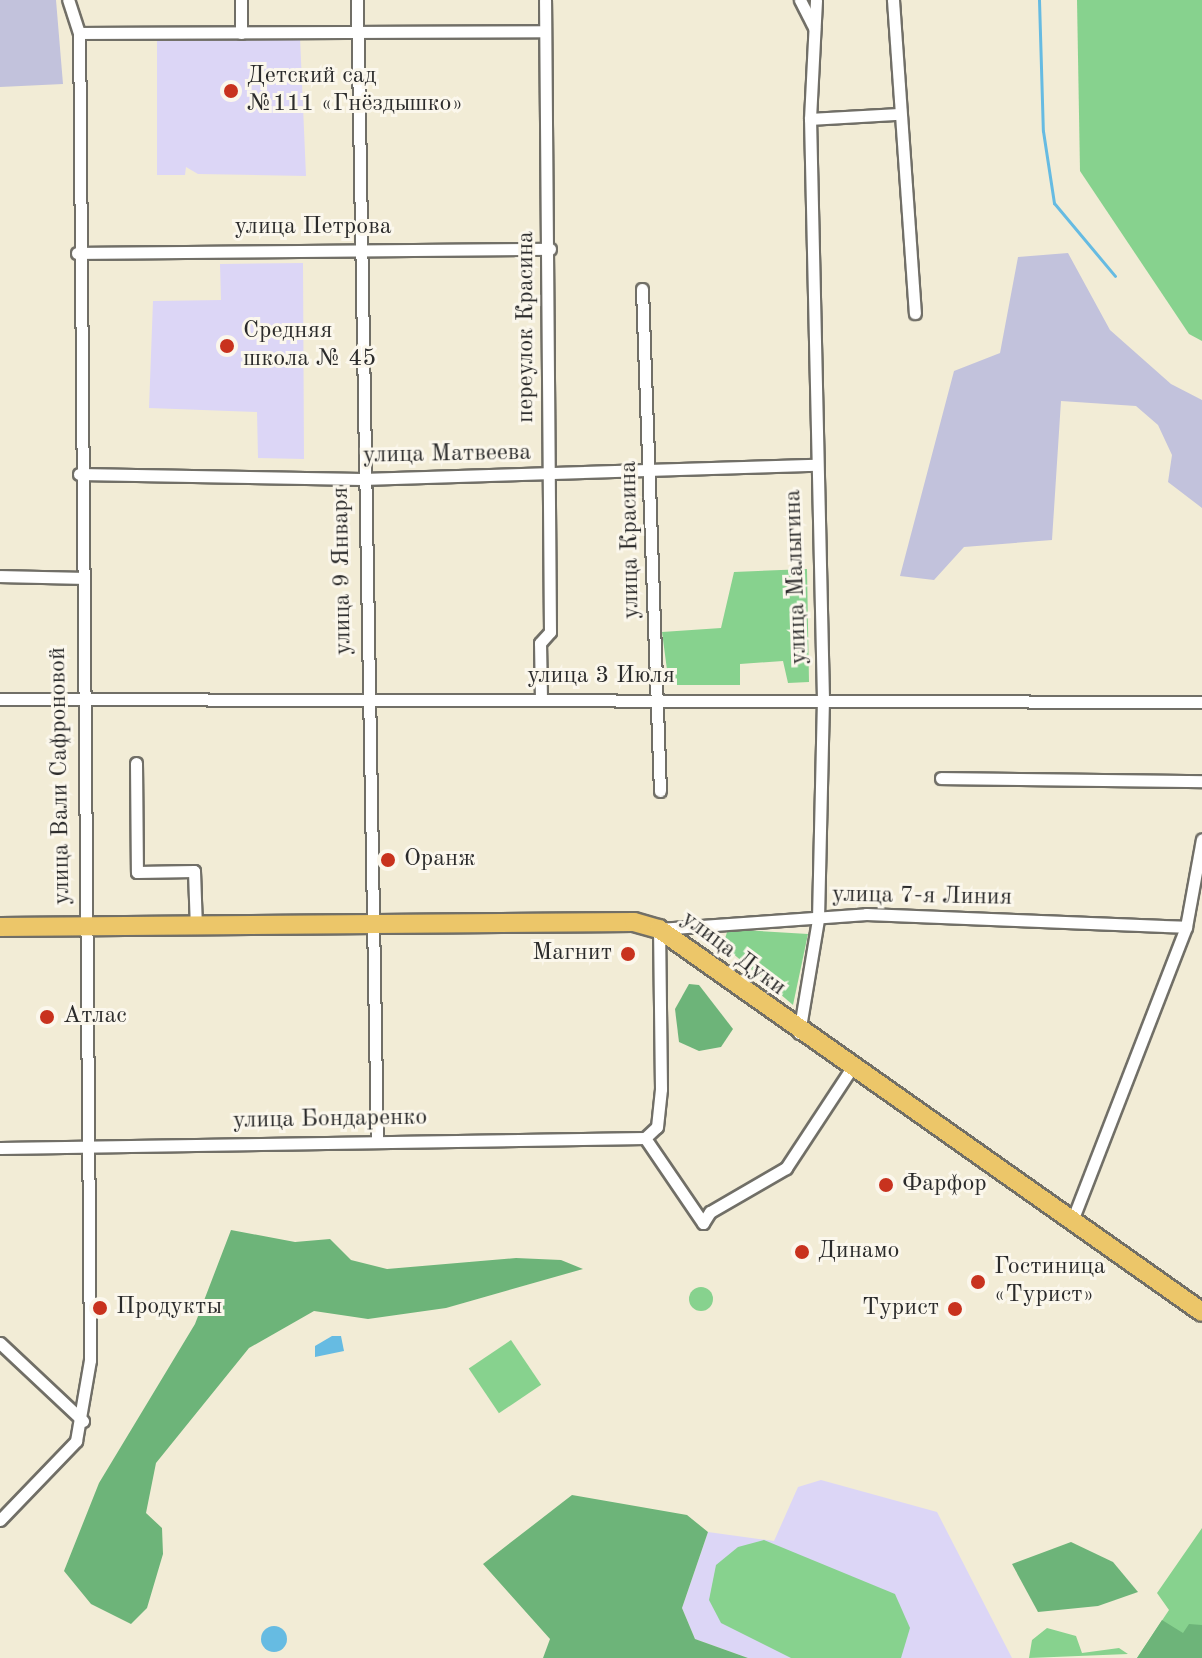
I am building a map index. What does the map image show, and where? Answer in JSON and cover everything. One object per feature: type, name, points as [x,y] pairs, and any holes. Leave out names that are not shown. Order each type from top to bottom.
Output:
[{"type":"main road","name":"улица Дуки","points":[[0,927],[634,922],[659,929],[799,1033],[1202,1312]]},
{"type":"street","name":"улица Вали Сафроновой","points":[[0,1520],[72,1446],[83,1421],[90,1360],[85,1146],[77,253],[79,33],[68,0]]},
{"type":"street","points":[[241,0],[241,33]]},
{"type":"street","name":"улица 9 Января","points":[[357,0],[362,248],[362,479],[377,1141]]},
{"type":"street","name":"переулок Красина","points":[[541,699],[540,643],[550,632],[550,249],[545,0]]},
{"type":"street","name":"улица Малыгина","points":[[800,0],[814,28]]},
{"type":"street","name":"улица Малыгина","points":[[799,1033],[818,919],[823,699],[810,119],[816,0]]},
{"type":"street","points":[[893,0],[898,114],[915,313]]},
{"type":"street","points":[[79,33],[241,33],[358,28],[544,31]]},
{"type":"street","points":[[810,119],[898,114]]},
{"type":"street","name":"улица Петрова","points":[[77,253],[362,248],[550,249]]},
{"type":"street","name":"улица Красина","points":[[642,289],[652,470],[660,791]]},
{"type":"street","name":"улица Матвеева","points":[[79,474],[362,479],[816,465]]},
{"type":"street","points":[[0,576],[81,578]]},
{"type":"street","name":"улица 3 Июля","points":[[0,699],[1202,702]]},
{"type":"street","points":[[136,763],[137,872],[194,871],[196,927]]},
{"type":"street","points":[[941,778],[1202,781]]},
{"type":"street","points":[[1072,1221],[1186,927],[1202,839]]},
{"type":"street","name":"улица 7-я Линия","points":[[659,929],[866,914],[1186,927]]},
{"type":"street","points":[[659,929],[657,1127],[645,1138],[703,1223],[710,1212],[786,1168],[851,1069]]},
{"type":"street","name":"улица Бондаренко","points":[[0,1148],[645,1138]]},
{"type":"street","points":[[0,1343],[83,1421]]},
{"type":"shaded area","points":[[0,0],[56,0],[63,84],[0,87]]},
{"type":"shaded area","name":"Детский сад №111 «Гнёздышко»","points":[[300,37],[306,176],[198,174],[186,167],[185,175],[157,175],[157,39]]},
{"type":"shaded area","points":[[1068,253],[1110,330],[1171,384],[1202,400],[1202,508],[1168,482],[1172,455],[1158,425],[1136,406],[1061,401],[1052,540],[964,547],[934,580],[900,576],[954,371],[1000,353],[1018,257]]},
{"type":"shaded area","name":"Средняя школа № 45","points":[[303,263],[304,459],[258,458],[257,412],[149,408],[153,301],[221,300],[220,264]]},
{"type":"shaded area","points":[[821,1480],[937,1512],[1012,1658],[748,1658],[695,1639],[682,1608],[708,1532],[774,1541],[798,1487]]},
{"type":"green space","points":[[1077,0],[1202,0],[1202,341],[1189,334],[1080,171]]},
{"type":"green space","points":[[807,569],[809,682],[788,683],[783,661],[740,664],[740,685],[669,685],[662,632],[721,628],[734,572]]},
{"type":"green space","points":[[728,929],[808,934],[793,1005],[723,945]]},
{"type":"green space","points":[[689,984],[699,985],[733,1029],[721,1047],[699,1051],[679,1042],[675,1009]]},
{"type":"green space","points":[[231,1230],[295,1242],[330,1239],[351,1260],[387,1269],[516,1258],[561,1260],[583,1269],[446,1308],[368,1319],[314,1311],[249,1348],[156,1463],[146,1513],[162,1528],[163,1554],[147,1608],[131,1624],[91,1604],[64,1571],[99,1483],[195,1324]]},
{"type":"green space","points":[[701,1287],[712,1294],[713,1299],[706,1310],[701,1311],[690,1304],[689,1299],[696,1288]]},
{"type":"green space","points":[[511,1340],[541,1385],[499,1413],[469,1369]]},
{"type":"green space","points":[[572,1495],[687,1515],[708,1532],[682,1608],[695,1639],[748,1658],[543,1658],[550,1639],[483,1564]]},
{"type":"green space","points":[[1202,1528],[1202,1658],[1137,1658],[1169,1610],[1157,1593]]},
{"type":"green space","points":[[764,1540],[895,1594],[910,1628],[901,1658],[791,1658],[721,1623],[709,1600],[716,1565],[738,1547]]},
{"type":"green space","points":[[1071,1542],[1113,1562],[1138,1592],[1098,1606],[1038,1612],[1012,1564]]},
{"type":"green space","points":[[1162,1620],[1183,1633],[1189,1624],[1202,1625],[1202,1658],[1137,1658]]},
{"type":"green space","points":[[1047,1628],[1076,1636],[1082,1653],[1119,1648],[1128,1654],[1029,1658],[1032,1640]]},
{"type":"water","points":[[332,1336],[341,1336],[344,1351],[315,1357],[315,1346]]},
{"type":"water","points":[[274,1626],[284,1629],[287,1639],[284,1649],[274,1652],[264,1649],[261,1639],[264,1629]]},
{"type":"waterway","points":[[1039,0],[1043,131],[1054,203],[1115,276]]},
{"type":"place","name":"Детский сад №111 «Гнёздышко»","points":[[231,91]]},
{"type":"place","name":"Средняя школа № 45","points":[[227,346]]},
{"type":"place","name":"Оранж","points":[[388,860]]},
{"type":"place","name":"Магнит","points":[[628,954]]},
{"type":"place","name":"Атлас","points":[[47,1017]]},
{"type":"place","name":"Фарфор","points":[[886,1185]]},
{"type":"place","name":"Динамо","points":[[802,1252]]},
{"type":"place","name":"Гостиница «Турист»","points":[[978,1282]]},
{"type":"place","name":"Продукты","points":[[100,1308]]},
{"type":"place","name":"Турист","points":[[955,1309]]}]
